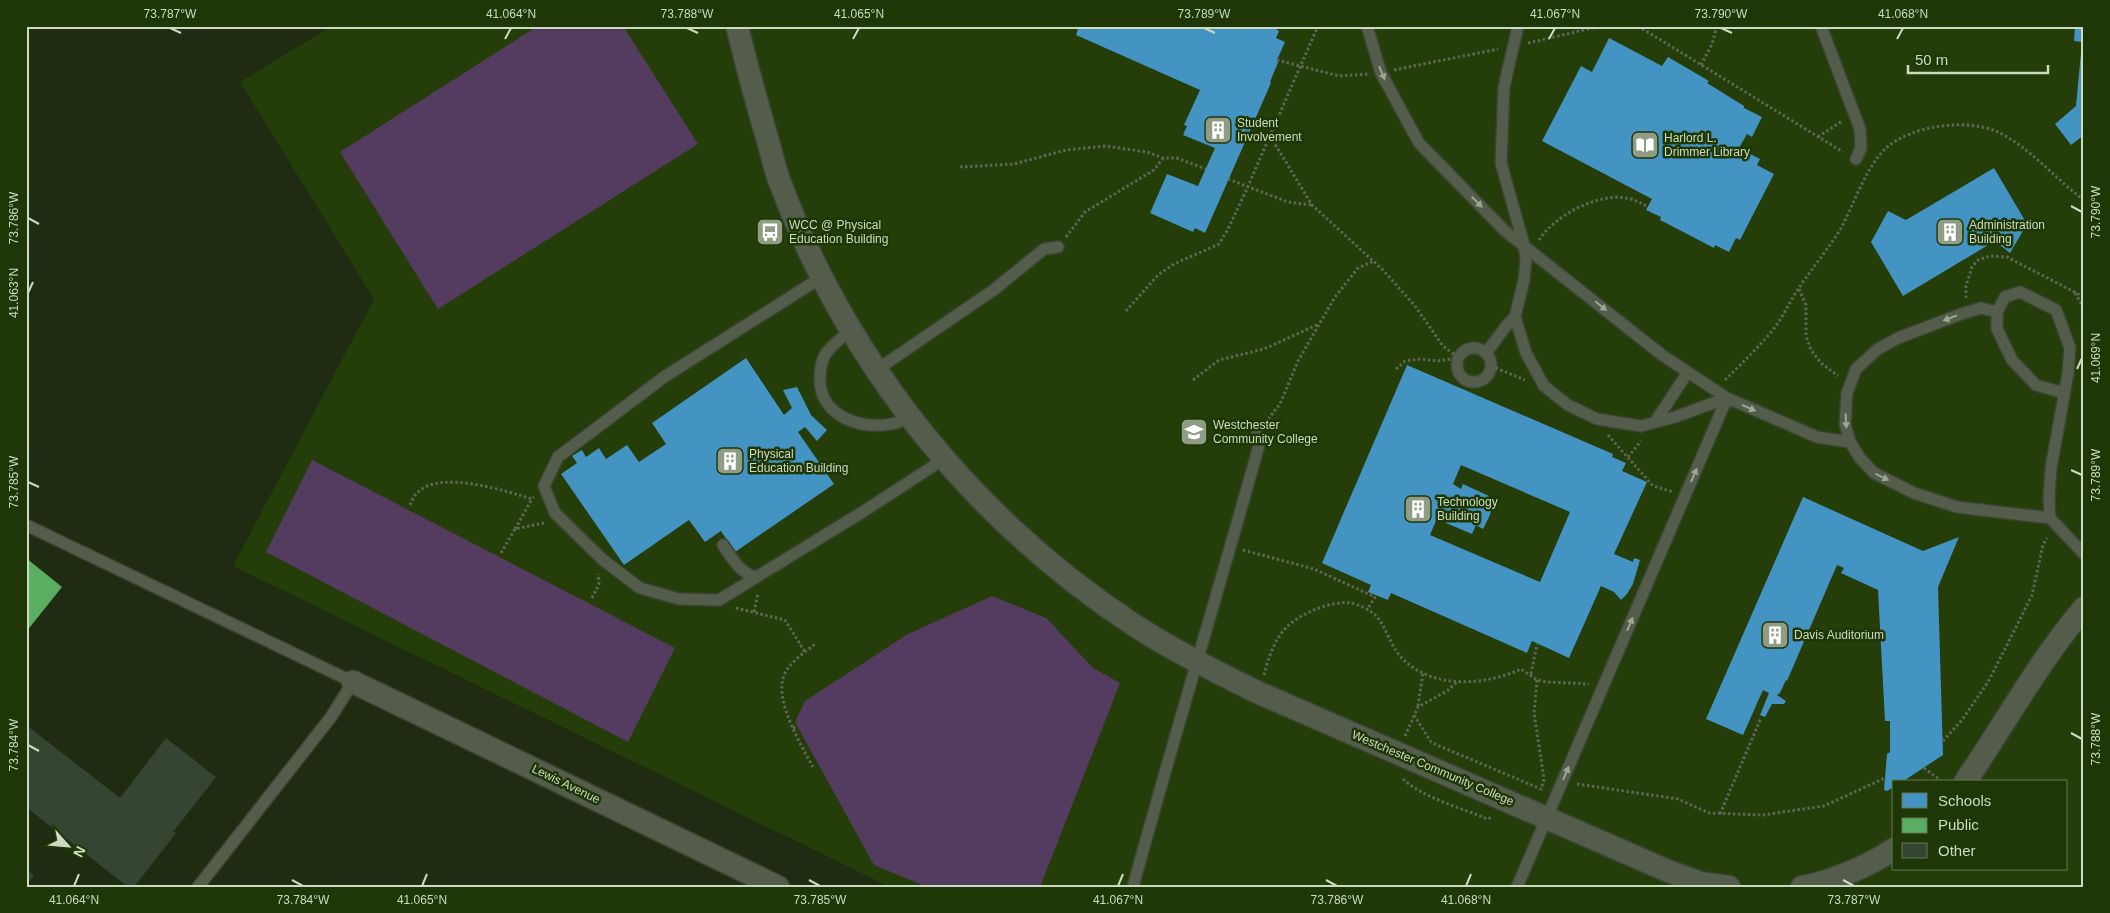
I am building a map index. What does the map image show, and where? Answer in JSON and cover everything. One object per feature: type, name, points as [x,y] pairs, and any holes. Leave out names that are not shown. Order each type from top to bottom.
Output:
[{"type":"street","name":"Westchester Community College","points":[[737,26],[779,179],[822,278],[851,331],[875,371],[910,418],[944,459],[1028,545],[1093,596],[1138,627],[1197,662],[1257,692],[1668,871],[1704,885],[1729,887]]},
{"type":"street","points":[[1966,780],[2026,685],[2067,627],[2084,608]]},
{"type":"street","name":"Lewis Avenue","points":[[353,682],[778,887]]},
{"type":"street","points":[[1810,886],[1844,875],[1892,850]]},
{"type":"lane","points":[[1368,26],[1382,73],[1419,143],[1505,231],[1662,355],[1727,398],[1817,437],[1850,442]]},
{"type":"lane","points":[[1518,26],[1504,87],[1501,163],[1528,248],[1524,280],[1515,318],[1526,353],[1544,386],[1568,404],[1597,419],[1641,426],[1676,417],[1727,398]]},
{"type":"lane","points":[[1821,26],[1860,129],[1861,148],[1856,159]]},
{"type":"lane","points":[[875,371],[995,289],[1044,249],[1058,247]]},
{"type":"lane","points":[[822,278],[664,377],[558,457],[544,486],[555,513],[603,560],[640,588],[678,598],[719,600],[944,459]]},
{"type":"lane","points":[[2050,518],[2051,468],[2064,393],[2070,348],[2056,310],[2020,292],[2005,296],[1997,312],[1997,329],[2012,360],[2036,385],[2064,393]]},
{"type":"lane","points":[[1997,312],[1981,308],[1961,314],[1898,338],[1878,349],[1856,369],[1847,394],[1845,424],[1850,442],[1860,458],[1874,473],[1914,492],[1957,507],[2050,518],[2084,554]]},
{"type":"lane","points":[[1486,353],[1507,325],[1515,318]]},
{"type":"lane","points":[[851,331],[826,352],[820,367],[820,383],[824,400],[846,420],[862,424],[892,424],[910,418]]},
{"type":"lane","points":[[1471,349],[1486,353],[1491,366],[1490,371],[1483,380],[1473,383],[1459,374],[1457,363],[1459,358],[1471,349]]},
{"type":"lane","points":[[1655,422],[1688,372]]},
{"type":"lane","points":[[1517,887],[1727,398]]},
{"type":"lane","points":[[1133,887],[1182,709],[1259,445],[1256,433]]},
{"type":"lane","points":[[26,525],[353,682],[331,716],[198,887]]},
{"type":"lane","points":[[723,545],[737,566],[747,574],[755,576]]},
{"type":"path","points":[[1126,310],[1158,275],[1174,264],[1219,244],[1248,186],[1318,26]]},
{"type":"path","points":[[1277,60],[1339,76],[1382,73],[1601,26]]},
{"type":"path","points":[[1638,26],[1818,137],[1872,168]]},
{"type":"path","points":[[1701,65],[1712,44],[1717,26]]},
{"type":"path","points":[[1818,137],[1855,113]]},
{"type":"path","points":[[1716,390],[1772,332],[1799,288],[1828,248],[1872,168],[1886,148],[1912,132],[1931,126],[1956,125],[1996,132],[2015,143],[2084,200]]},
{"type":"path","points":[[1270,136],[1312,205],[1374,261],[1415,306],[1443,346],[1459,358]]},
{"type":"path","points":[[960,167],[1014,164],[1066,150],[1106,146],[1147,152],[1163,158],[1177,158],[1206,169]]},
{"type":"path","points":[[1058,247],[1086,212],[1154,170],[1163,158]]},
{"type":"path","points":[[1228,179],[1288,202],[1312,205]]},
{"type":"path","points":[[1528,248],[1563,215],[1595,202],[1626,198],[1648,207]]},
{"type":"path","points":[[1965,304],[1966,286],[1972,267],[1978,260],[1990,256],[2007,257],[2084,297]]},
{"type":"path","points":[[1256,433],[1280,404],[1298,362],[1335,297],[1358,268],[1374,261]]},
{"type":"path","points":[[1799,288],[1806,305],[1806,336],[1811,350],[1820,363],[1834,375],[1843,379]]},
{"type":"path","points":[[2075,292],[2084,308]]},
{"type":"path","points":[[1194,380],[1218,360],[1264,349],[1320,323]]},
{"type":"path","points":[[1396,369],[1405,361],[1420,359],[1437,361],[1459,358]]},
{"type":"path","points":[[1491,366],[1544,386]]},
{"type":"path","points":[[1597,419],[1607,434],[1653,486],[1686,495]]},
{"type":"path","points":[[410,505],[417,492],[442,483],[477,484],[532,499]]},
{"type":"path","points":[[501,553],[532,499],[544,486]]},
{"type":"path","points":[[515,529],[562,519]]},
{"type":"path","points":[[1943,741],[1962,720],[1988,682],[2032,596],[2043,545],[2047,538]]},
{"type":"path","points":[[1231,546],[1314,569],[1375,597],[1366,610]]},
{"type":"path","points":[[719,600],[730,606],[785,620],[805,652]]},
{"type":"path","points":[[1262,682],[1277,642],[1286,627],[1304,614],[1327,606],[1349,603],[1376,616],[1390,644],[1410,666],[1448,681],[1476,682],[1504,677],[1521,669],[1538,680],[1547,682],[1604,684]]},
{"type":"path","points":[[813,767],[793,728],[783,697],[784,675],[815,644]]},
{"type":"path","points":[[1531,674],[1537,644]]},
{"type":"path","points":[[1402,744],[1418,707],[1423,672]]},
{"type":"path","points":[[1414,715],[1431,742],[1540,791],[1544,779],[1534,713],[1538,680]]},
{"type":"path","points":[[1418,707],[1447,692],[1457,681]]},
{"type":"path","points":[[1720,814],[1761,718]]},
{"type":"path","points":[[793,728],[797,726]]},
{"type":"path","points":[[1924,768],[1940,780]]},
{"type":"path","points":[[1544,779],[1678,800],[1709,813],[1763,815],[1824,806],[1885,778]]},
{"type":"shaded area","name":"Westchester Community College","points":[[332,26],[2084,26],[2084,887],[890,887],[233,566],[374,299],[240,82]]},
{"type":"shaded area","points":[[538,26],[623,26],[698,144],[438,309],[340,152]]},
{"type":"shaded area","points":[[312,460],[675,648],[628,742],[266,552]]},
{"type":"shaded area","points":[[992,596],[1046,618],[1093,668],[1120,683],[1040,887],[927,887],[874,865],[795,722],[805,701],[908,634]]},
{"type":"building: Schools","name":"Student Involvement","points":[[1079,26],[1278,26],[1276,29],[1279,31],[1276,38],[1285,42],[1277,60],[1279,60],[1271,83],[1205,233],[1195,228],[1193,232],[1150,213],[1167,174],[1198,186],[1215,148],[1183,135],[1187,126],[1184,125],[1200,90],[1076,35]]},
{"type":"building: Schools","points":[[2075,26],[2084,26],[2084,135],[2071,145],[2055,124],[2076,106],[2082,42],[2074,41]]},
{"type":"building: Schools","name":"Harlord L. Drimmer Library","points":[[1609,38],[1662,66],[1668,57],[1709,81],[1707,83],[1744,106],[1744,108],[1762,117],[1752,137],[1747,134],[1739,148],[1760,159],[1757,165],[1774,174],[1740,240],[1736,238],[1729,252],[1715,245],[1714,248],[1660,220],[1661,217],[1646,210],[1652,199],[1542,141],[1581,66],[1592,72]]},
{"type":"building: Schools","name":"Administration Building","points":[[1994,168],[2027,224],[2010,253],[1995,241],[1903,296],[1871,242],[1888,211],[1906,220]]},
{"type":"building: Schools","name":"Physical Education Building","points":[[746,358],[784,415],[792,408],[783,390],[797,387],[811,415],[827,430],[817,441],[805,427],[798,432],[834,484],[735,552],[721,531],[705,542],[689,520],[624,565],[561,474],[577,463],[572,456],[582,450],[586,457],[599,448],[606,459],[627,445],[639,462],[666,444],[652,423]]},
{"type":"building: Schools","name":"Technology Building","points":[[1407,365],[1613,454],[1612,457],[1626,463],[1622,471],[1647,482],[1614,554],[1633,562],[1634,558],[1640,560],[1633,584],[1621,600],[1614,592],[1601,586],[1569,658],[1532,641],[1527,653],[1391,593],[1388,600],[1368,592],[1371,585],[1322,563]],"holes":[[[1461,465],[1570,512],[1540,582],[1430,535],[1438,516],[1448,519],[1446,523],[1472,534],[1476,525],[1483,529],[1489,517],[1493,506],[1485,503],[1489,496],[1463,484],[1461,489],[1453,484]]]},
{"type":"building: Schools","name":"Davis Auditorium","points":[[1803,497],[1923,551],[1959,537],[1938,587],[1943,755],[1905,780],[1892,780],[1892,788],[1887,791],[1884,790],[1887,754],[1890,752],[1890,721],[1885,721],[1878,590],[1841,573],[1844,568],[1837,565],[1787,681],[1777,695],[1786,701],[1784,704],[1772,704],[1765,717],[1760,715],[1769,693],[1763,690],[1743,735],[1706,719]]},
{"type":"building: Public","points":[[26,558],[62,587],[26,632]]},
{"type":"building: Other","points":[[26,725],[120,798],[166,738],[216,777],[173,832],[176,833],[134,887],[128,887],[26,807]]},
{"type":"building: Other","points":[[26,869],[34,875],[26,886]]},
{"type":"place","name":"Student Involvement","points":[[1218,130]]},
{"type":"place","name":"Harlord L. Drimmer Library","points":[[1645,145]]},
{"type":"place","name":"WCC @ Physical Education Building","points":[[770,232]]},
{"type":"place","name":"Administration Building","points":[[1950,232]]},
{"type":"place","name":"Westchester Community College","points":[[1194,432]]},
{"type":"place","name":"Physical Education Building","points":[[730,461]]},
{"type":"place","name":"Technology Building","points":[[1418,509]]},
{"type":"place","name":"Davis Auditorium","points":[[1775,635]]}]
